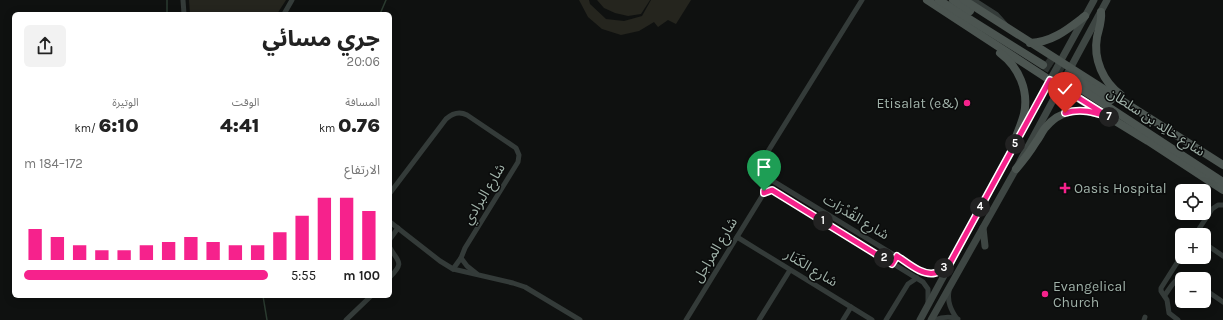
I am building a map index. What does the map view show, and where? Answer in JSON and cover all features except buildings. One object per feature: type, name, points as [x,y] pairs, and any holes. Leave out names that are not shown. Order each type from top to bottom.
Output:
[{"type":"main road","points":[[928,0],[1060,87],[1223,190]]},
{"type":"main road","points":[[939,0],[1045,62],[953,0]]},
{"type":"main road","points":[[964,0],[1223,165]]},
{"type":"main road","points":[[920,320],[1094,0]]},
{"type":"main road","points":[[933,320],[1108,0]]},
{"type":"main road","points":[[1101,12],[1101,22],[1096,43],[1099,65],[1103,75],[1109,83],[1135,110]]},
{"type":"main road","points":[[949,14],[1006,57],[1020,77],[1025,94],[1025,107],[1012,149]]},
{"type":"main road","points":[[1030,42],[1042,42],[1052,38],[1085,16]]},
{"type":"main road","name":"شارع خالِد بن سلطان","points":[[1223,171],[1076,82],[1223,182]]},
{"type":"main road","points":[[1016,169],[1031,150],[1044,129],[1060,115],[1070,111],[1080,110],[1109,117]]},
{"type":"main road","points":[[983,228],[985,246]]},
{"type":"street","points":[[183,0],[184,12]]},
{"type":"street","points":[[285,12],[292,0]]},
{"type":"street","points":[[754,172],[763,160],[862,0]]},
{"type":"street","points":[[974,0],[1000,18],[1007,28]]},
{"type":"street","name":"شارع البرادي","points":[[392,191],[446,119],[452,114],[464,114],[514,146],[519,155],[518,162],[453,269]]},
{"type":"street","points":[[763,160],[762,168],[765,175],[762,184],[764,193],[772,190]]},
{"type":"street","points":[[754,172],[759,172],[765,175]]},
{"type":"street","name":"شارع القُدْرَات","points":[[754,172],[753,176],[755,180],[923,282],[929,292],[928,303]]},
{"type":"street","name":"شارع القُدْرَات","points":[[765,175],[922,272],[937,272],[949,265]]},
{"type":"street","name":"شارع المراجل","points":[[686,320],[764,193]]},
{"type":"street","points":[[1200,228],[1212,209],[1218,205],[1223,205]]},
{"type":"street","points":[[392,224],[440,261],[453,269],[525,287],[580,320]]},
{"type":"street","points":[[392,236],[398,228]]},
{"type":"street","name":"شارع الكَنَار","points":[[737,237],[872,320]]},
{"type":"street","points":[[1211,248],[1223,256]]},
{"type":"street","points":[[392,251],[399,262],[397,270],[392,275]]},
{"type":"street","points":[[892,264],[897,256]]},
{"type":"street","points":[[461,258],[471,269],[480,275]]},
{"type":"street","points":[[1176,264],[1161,287],[1161,291],[1168,303],[1168,312],[1178,320]]},
{"type":"street","points":[[760,320],[790,270]]},
{"type":"street","points":[[907,272],[908,284]]},
{"type":"street","points":[[886,320],[908,284],[917,278]]},
{"type":"street","points":[[1164,295],[1175,282]]},
{"type":"street","points":[[949,289],[949,305],[958,320]]},
{"type":"street","points":[[1211,294],[1223,302]]},
{"type":"street","points":[[346,320],[369,298]]},
{"type":"street","points":[[842,320],[851,307]]},
{"type":"street","points":[[351,315],[356,320]]},
{"type":"street","points":[[933,320],[946,317],[958,320]]},
{"type":"shaded area","points":[[189,0],[286,0],[278,12],[190,12]]},
{"type":"shaded area","points":[[579,0],[589,0],[590,4],[606,19],[624,21],[642,16],[651,0],[691,0],[676,24],[668,20],[658,27],[654,22],[639,31],[621,35],[602,29],[588,17]]},
{"type":"shaded area","points":[[597,0],[650,0],[641,14],[628,16],[615,13],[604,8]]},
{"type":"waterway","points":[[167,0],[167,12]]},
{"type":"waterway","points":[[381,12],[386,0]]},
{"type":"waterway","points":[[263,298],[267,320]]},
{"type":"tunnel","points":[[1047,59],[1077,79]]},
{"type":"tunnel","points":[[1043,65],[1075,85]]},
{"type":"place","name":"Etisalat (e&)","points":[[967,103]]},
{"type":"place","name":"Oasis Hospital","points":[[1065,188]]},
{"type":"place","name":"Evangelical Church","points":[[1045,294]]},
{"type":"route","points":[[764,191],[764,193],[772,190],[892,264],[897,256],[922,272],[931,274],[940,271],[949,265],[1050,80],[1109,117],[1080,110],[1065,113]]}]
